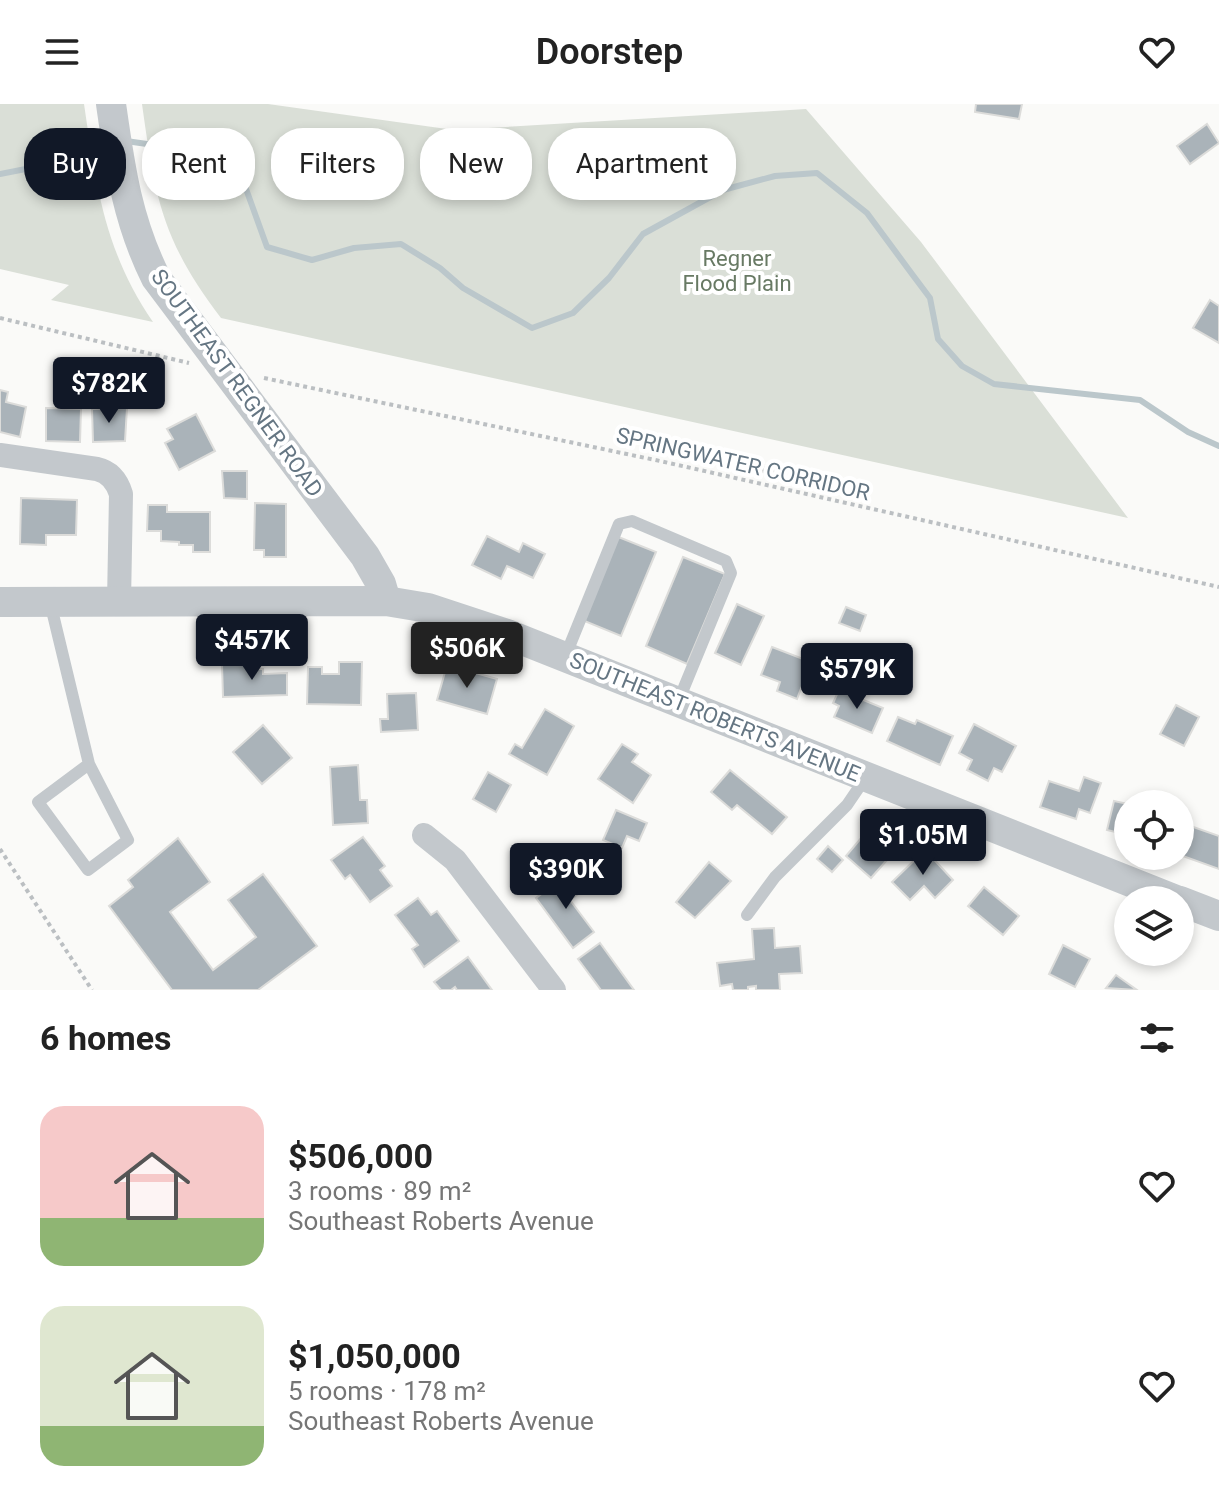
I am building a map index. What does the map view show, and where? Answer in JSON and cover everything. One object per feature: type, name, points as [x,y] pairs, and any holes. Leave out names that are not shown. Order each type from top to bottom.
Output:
[{"type":"street","name":"SOUTHEAST REGNER ROAD","points":[[112,108],[122,182],[136,234],[156,278],[365,556],[375,571],[386,601]]},
{"type":"street","points":[[0,455],[97,469],[113,478],[121,494],[119,602]]},
{"type":"street","name":"SOUTHEAST ROBERTS AVENUE","points":[[0,602],[386,601],[446,613],[565,657],[1140,886]]},
{"type":"street","points":[[424,835],[455,860],[554,990]]},
{"type":"street","name":"SOUTHEAST ROBERTS AVENUE","points":[[1194,907],[1219,916]]},
{"type":"lane","points":[[565,657],[619,524],[632,521],[726,561],[731,573],[678,702]]},
{"type":"lane","points":[[50,602],[89,764],[128,840],[88,870],[38,802],[89,764]]},
{"type":"lane","points":[[747,915],[775,877],[847,805],[866,777]]},
{"type":"path","points":[[0,318],[199,365]]},
{"type":"path","name":"SPRINGWATER CORRIDOR","points":[[259,377],[660,461],[1219,587]]},
{"type":"path","points":[[0,849],[92,990]]},
{"type":"green space","points":[[0,104],[84,104],[88,128],[24,128],[24,200],[100,200],[124,270],[153,322],[51,300],[69,285],[0,269]]},
{"type":"green space","name":"Regner Flood Plain","points":[[142,104],[268,104],[440,128],[420,128],[420,200],[532,200],[532,128],[488,128],[806,109],[921,242],[1128,518],[221,318],[186,265],[159,200],[255,200],[255,128],[146,128]]},
{"type":"building","points":[[976,104],[1022,104],[1019,119],[975,112]]},
{"type":"building","points":[[1207,124],[1219,143],[1190,164],[1177,146]]},
{"type":"building","points":[[1210,300],[1219,306],[1219,343],[1193,328]]},
{"type":"building","points":[[0,390],[8,392],[6,402],[26,407],[20,437],[0,432]]},
{"type":"building","points":[[46,408],[81,409],[80,442],[46,441]]},
{"type":"building","points":[[127,408],[125,441],[93,442],[92,409]]},
{"type":"building","points":[[196,414],[215,451],[179,470],[165,443],[173,439],[167,429]]},
{"type":"building","points":[[764,465],[774,467],[773,474],[762,472]]},
{"type":"building","points":[[222,471],[247,471],[247,499],[224,498]]},
{"type":"building","points":[[21,498],[77,500],[76,535],[46,535],[46,545],[20,544]]},
{"type":"building","points":[[255,503],[286,504],[286,557],[264,557],[264,550],[254,550]]},
{"type":"building","points":[[148,505],[167,505],[167,512],[210,512],[210,552],[193,552],[193,545],[161,541],[161,531],[147,531]]},
{"type":"building","points":[[487,536],[519,552],[523,543],[545,554],[533,578],[507,566],[501,579],[472,565]]},
{"type":"building","points":[[616,536],[656,552],[621,636],[582,620]]},
{"type":"building","points":[[683,557],[725,574],[687,664],[646,646]]},
{"type":"building","points":[[737,604],[764,616],[741,665],[715,653]]},
{"type":"building","points":[[846,607],[866,615],[860,631],[839,623]]},
{"type":"building","points":[[772,647],[811,662],[797,699],[777,691],[780,682],[761,675]]},
{"type":"building","points":[[339,662],[362,662],[361,705],[307,704],[308,667],[322,667],[322,674],[339,674]]},
{"type":"building","points":[[251,664],[251,669],[263,669],[263,674],[287,673],[287,695],[223,697],[222,665]]},
{"type":"building","points":[[447,665],[497,679],[487,714],[437,700]]},
{"type":"building","points":[[839,690],[883,708],[872,733],[834,717],[839,706],[833,703]]},
{"type":"building","points":[[416,693],[418,730],[381,732],[380,719],[388,719],[387,694]]},
{"type":"building","points":[[1176,705],[1199,717],[1184,746],[1160,734]]},
{"type":"building","points":[[545,709],[574,726],[547,775],[509,754],[515,744],[522,748]]},
{"type":"building","points":[[898,717],[915,724],[917,720],[953,736],[940,765],[887,741]]},
{"type":"building","points":[[974,724],[1016,746],[1002,772],[994,768],[988,781],[967,770],[972,760],[959,753]]},
{"type":"building","points":[[263,725],[292,758],[262,784],[233,752]]},
{"type":"building","points":[[622,744],[638,754],[632,762],[651,775],[633,803],[598,779]]},
{"type":"building","points":[[358,765],[360,800],[367,800],[368,823],[333,825],[330,767]]},
{"type":"building","points":[[730,770],[787,817],[772,834],[737,805],[732,810],[711,792]]},
{"type":"building","points":[[488,772],[511,785],[496,812],[473,799]]},
{"type":"building","points":[[1084,777],[1101,783],[1090,813],[1079,809],[1076,819],[1040,807],[1049,781],[1079,791]]},
{"type":"building","points":[[1114,801],[1114,832],[1107,830]]},
{"type":"building","points":[[616,810],[647,823],[639,841],[627,836],[622,848],[603,840]]},
{"type":"building","points":[[1194,827],[1219,836],[1219,869],[1194,860]]},
{"type":"building","points":[[363,837],[385,866],[380,870],[392,886],[370,902],[350,875],[345,879],[331,860]]},
{"type":"building","points":[[862,837],[887,860],[871,878],[846,856]]},
{"type":"building","points":[[178,838],[210,882],[170,912],[213,970],[256,937],[228,900],[263,874],[317,946],[258,990],[172,990],[109,906],[133,887],[128,880]]},
{"type":"building","points":[[828,846],[843,860],[832,872],[817,859]]},
{"type":"building","points":[[925,850],[953,880],[935,898],[924,886],[910,900],[892,882]]},
{"type":"building","points":[[709,862],[731,881],[695,918],[676,902]]},
{"type":"building","points":[[569,874],[582,891],[570,900],[594,932],[573,948],[536,898]]},
{"type":"building","points":[[984,887],[1019,916],[1003,935],[968,906]]},
{"type":"building","points":[[418,898],[431,915],[437,911],[459,941],[424,967],[412,949],[418,945],[395,915]]},
{"type":"building","points":[[774,928],[775,948],[800,946],[802,973],[779,974],[780,990],[756,990],[756,986],[748,987],[748,990],[733,990],[732,984],[720,986],[717,963],[754,959],[752,929]]},
{"type":"building","points":[[600,943],[634,990],[601,990],[578,959]]},
{"type":"building","points":[[1063,945],[1090,959],[1075,987],[1049,974]]},
{"type":"building","points":[[468,957],[492,990],[457,990],[455,987],[441,990],[434,982]]},
{"type":"building","points":[[1116,975],[1137,990],[1106,988]]},
{"type":"waterway","points":[[126,141],[196,151],[241,175],[267,247],[312,260],[354,248],[401,244],[440,268],[463,288],[532,328],[573,313],[609,278],[643,234],[723,190],[775,176],[817,173],[867,213],[930,298],[938,339],[962,366],[994,384],[1140,400],[1188,432],[1219,446]]},
{"type":"waterway","points":[[0,174],[24,169]]}]
